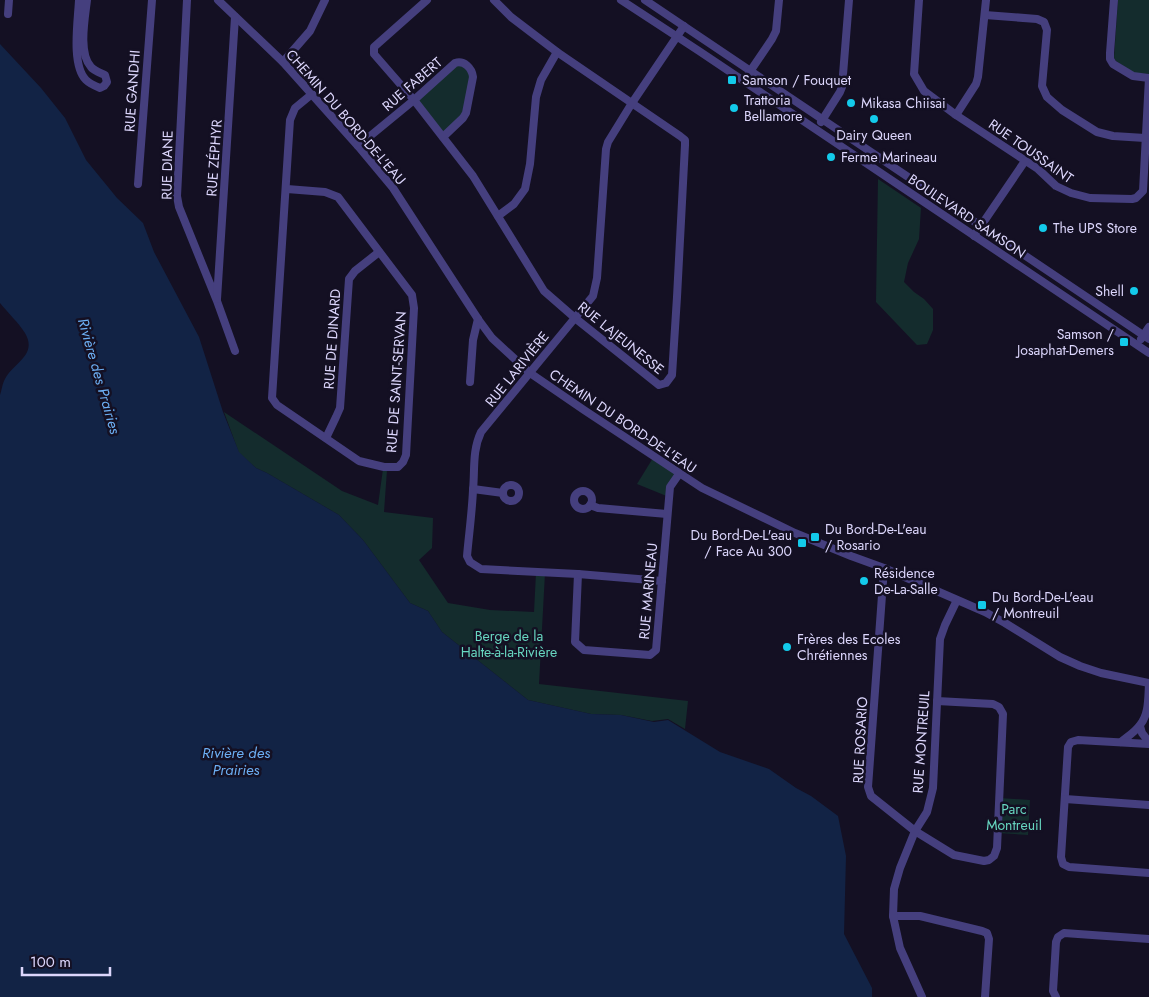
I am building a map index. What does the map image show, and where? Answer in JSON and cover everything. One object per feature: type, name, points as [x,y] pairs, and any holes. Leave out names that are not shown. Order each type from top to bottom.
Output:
[{"type":"street","points":[[8,14],[9,0]]},
{"type":"street","points":[[79,0],[76,40],[79,66],[85,79],[92,85],[100,88],[107,82],[105,75],[92,69],[85,55],[86,0]]},
{"type":"street","name":"RUE GANDHI","points":[[138,184],[152,0]]},
{"type":"street","name":"RUE DIANE","points":[[187,0],[177,196],[179,207],[235,351]]},
{"type":"street","name":"CHEMIN DU BORD-DE-L'EAU","points":[[218,0],[283,62],[358,146],[393,188],[492,338],[530,373],[702,488],[795,533],[958,600],[1005,623],[1060,658],[1101,673],[1149,684]]},
{"type":"street","points":[[283,62],[310,31],[325,0]]},
{"type":"street","name":"RUE LAJEUNESSE","points":[[427,0],[374,46],[374,54],[414,100],[473,176],[544,290],[575,318],[659,385],[666,383],[672,375],[684,140],[557,52],[510,17],[494,0]]},
{"type":"street","name":"BOULEVARD SAMSON","points":[[621,0],[1149,353]]},
{"type":"street","name":"BOULEVARD SAMSON","points":[[645,0],[1146,337]]},
{"type":"street","points":[[744,81],[776,31],[779,0]]},
{"type":"street","points":[[816,129],[840,92],[842,85],[849,0]]},
{"type":"street","name":"RUE TOUSSAINT","points":[[919,0],[914,74],[924,91],[1038,170],[1056,186],[1071,193],[1090,198],[1132,199],[1136,198],[1142,191],[1149,78]]},
{"type":"street","points":[[956,115],[976,84],[978,77],[986,0]]},
{"type":"street","points":[[1114,0],[1111,61],[1132,76],[1149,78]]},
{"type":"street","points":[[985,15],[1037,19],[1044,22],[1047,30],[1042,86],[1047,97],[1062,110],[1097,132],[1113,136],[1145,138]]},
{"type":"street","name":"RUE ZÉPHYR","points":[[217,301],[235,17]]},
{"type":"street","name":"RUE LARIVIÈRE","points":[[662,581],[481,569],[470,562],[468,556],[474,448],[481,432],[593,296],[597,278],[606,149],[611,136],[684,26]]},
{"type":"street","points":[[498,216],[514,204],[525,189],[530,164],[536,98],[542,80],[557,52]]},
{"type":"street","name":"RUE FABERT","points":[[358,146],[455,63],[464,63],[472,72],[473,77],[466,113],[443,137]]},
{"type":"street","name":"RUE DE SAINT-SERVAN","points":[[287,189],[325,192],[338,197],[412,295],[414,308],[406,454],[403,462],[398,467],[384,467],[359,461],[277,406],[272,398],[290,120],[295,108],[312,94]]},
{"type":"street","points":[[974,236],[1025,161]]},
{"type":"street","name":"RUE DE DINARD","points":[[326,438],[340,408],[349,279],[355,271],[379,252]]},
{"type":"street","points":[[470,382],[473,340],[478,319]]},
{"type":"street","points":[[1137,345],[1146,337],[1149,327]]},
{"type":"street","name":"RUE MARINEAU","points":[[578,574],[575,642],[584,650],[650,655],[656,650],[670,487],[679,474]]},
{"type":"street","points":[[473,490],[503,493]]},
{"type":"street","points":[[590,506],[667,514]]},
{"type":"street","name":"RUE ROSARIO","points":[[884,568],[868,787],[871,796],[915,831],[954,855],[984,861],[989,860],[994,856],[997,848],[1003,714],[999,707],[993,704],[937,700]]},
{"type":"street","name":"RUE MONTREUIL","points":[[922,997],[900,948],[893,916],[894,889],[900,868],[915,831],[927,812],[932,788],[940,639],[958,600]]},
{"type":"street","points":[[1121,742],[1140,726],[1145,716],[1149,684]]},
{"type":"street","points":[[1140,726],[1142,733],[1149,743]]},
{"type":"street","points":[[1149,743],[1078,740],[1072,742],[1068,747],[1061,857],[1063,864],[1069,867],[1149,873]]},
{"type":"street","points":[[1065,799],[1149,805]]},
{"type":"street","points":[[893,916],[920,916],[982,930],[987,933],[989,938],[985,997]]},
{"type":"street","points":[[1056,997],[1053,991],[1056,942],[1058,937],[1064,933],[1149,938]]},
{"type":"green space","points":[[1118,0],[1149,0],[1149,74],[1134,73],[1114,58]]},
{"type":"green space","points":[[459,62],[472,72],[466,113],[443,137],[414,100]]},
{"type":"green space","points":[[878,179],[921,208],[919,239],[908,263],[904,282],[933,309],[933,330],[927,344],[917,345],[876,302]]},
{"type":"green space","name":"Berge de la Halte-à-la-Rivière","points":[[224,412],[342,491],[378,505],[383,469],[387,470],[384,512],[433,518],[432,548],[419,560],[448,603],[490,610],[534,612],[536,573],[545,573],[539,684],[688,701],[685,729],[668,719],[652,721],[621,715],[591,714],[528,700],[442,632],[428,611],[410,603],[363,540],[339,515],[256,468],[239,453]]},
{"type":"green space","points":[[653,458],[679,474],[669,497],[637,484]]},
{"type":"green space","name":"Parc Montreuil","points":[[999,798],[1030,800],[1028,835],[998,833]]},
{"type":"water","name":"Rivière des Prairies","points":[[0,44],[41,88],[65,118],[86,160],[117,198],[143,223],[154,252],[199,337],[223,412],[239,452],[256,468],[339,515],[363,540],[410,603],[428,611],[442,632],[528,700],[591,714],[621,715],[654,722],[668,720],[720,752],[769,769],[838,816],[846,856],[844,934],[872,988],[872,997],[0,997],[0,395],[5,379],[26,353],[28,341],[25,333],[0,303]]},
{"type":"place","name":"Samson / Fouquet","points":[[732,80]]},
{"type":"place","name":"Mikasa Chiisai","points":[[851,103]]},
{"type":"place","name":"Trattoria Bellamore","points":[[734,108]]},
{"type":"place","name":"Dairy Queen","points":[[874,119]]},
{"type":"place","name":"Ferme Marineau","points":[[831,157]]},
{"type":"place","name":"The UPS Store","points":[[1043,228]]},
{"type":"place","name":"Shell","points":[[1134,291]]},
{"type":"place","name":"Samson / Josaphat-Demers","points":[[1124,342]]},
{"type":"place","name":"Du Bord-De-L'eau / Rosario","points":[[815,537]]},
{"type":"place","name":"Du Bord-De-L'eau / Face Au 300","points":[[802,543]]},
{"type":"place","name":"Résidence De-La-Salle","points":[[864,581]]},
{"type":"place","name":"Du Bord-De-L'eau / Montreuil","points":[[982,605]]},
{"type":"place","name":"Frères des Ecoles Chrétiennes","points":[[787,647]]}]
